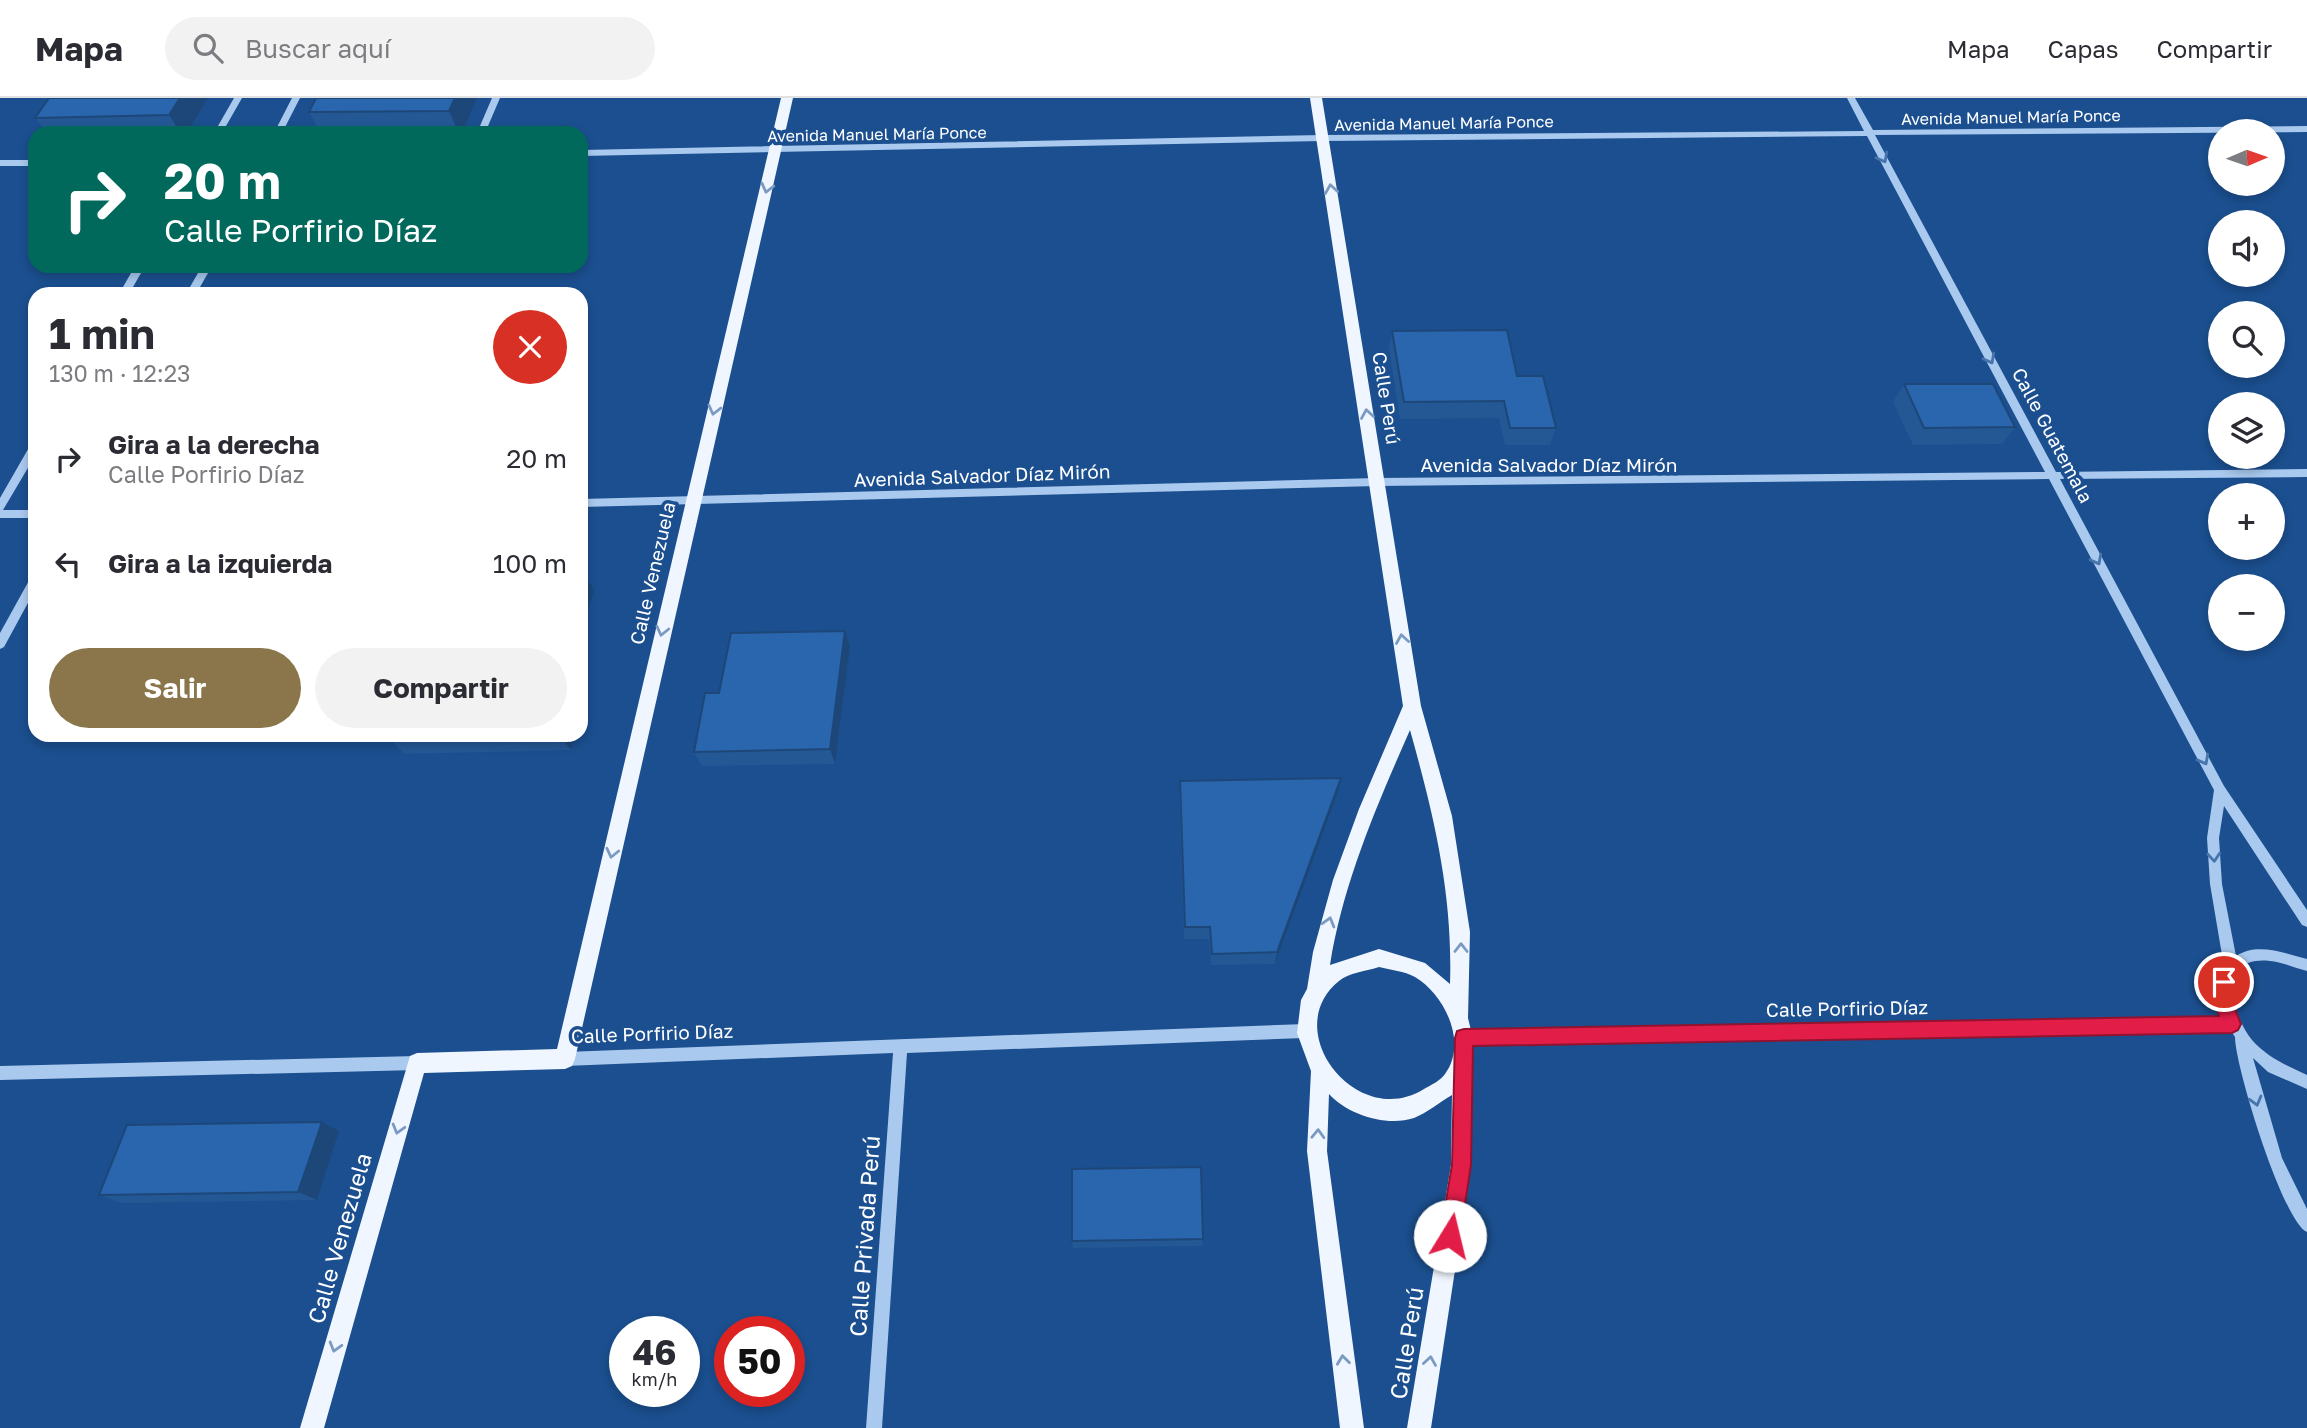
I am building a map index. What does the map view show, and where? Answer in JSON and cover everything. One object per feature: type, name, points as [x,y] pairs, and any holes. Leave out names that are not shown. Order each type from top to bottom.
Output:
[{"type":"main road","name":"Calle Venezuela","points":[[565,1059],[787,98]]},
{"type":"main road","name":"Calle Perú","points":[[1316,98],[1412,706],[1443,816],[1459,919],[1460,1017]]},
{"type":"main road","points":[[1317,989],[1328,922],[1383,771],[1412,706]]},
{"type":"main road","points":[[1379,958],[1405,963],[1428,975],[1447,994],[1460,1017],[1463,1048],[1452,1081],[1436,1097],[1414,1109],[1388,1111],[1362,1106],[1339,1093],[1320,1074],[1310,1053],[1305,1031],[1307,1009],[1317,989],[1333,972],[1355,961],[1379,958]]},
{"type":"main road","name":"Calle Perú","points":[[1419,1428],[1461,1165],[1463,1048]]},
{"type":"main road","name":"Calle Porfirio Díaz","points":[[416,1063],[565,1059]]},
{"type":"main road","name":"Calle Venezuela","points":[[312,1428],[416,1063]]},
{"type":"main road","points":[[1320,1074],[1317,1151],[1352,1428]]},
{"type":"street","points":[[222,126],[237,98]]},
{"type":"street","points":[[282,126],[296,98]]},
{"type":"street","points":[[484,126],[496,98]]},
{"type":"street","name":"Calle Guatemala","points":[[1851,98],[2220,790],[2307,921]]},
{"type":"street","name":"Avenida Manuel María Ponce","points":[[588,153],[1323,138],[2307,128]]},
{"type":"street","points":[[0,163],[28,163]]},
{"type":"street","points":[[0,508],[28,459]]},
{"type":"street","name":"Avenida Salvador Díaz Mirón","points":[[588,503],[1377,482],[2054,478],[2307,473]]},
{"type":"street","points":[[0,514],[28,514]]},
{"type":"street","points":[[0,644],[28,593]]},
{"type":"street","points":[[2220,790],[2213,838],[2216,884],[2231,967]]},
{"type":"street","points":[[2307,965],[2290,958],[2267,954],[2247,957],[2231,967],[2224,982],[2223,1002],[2236,1030],[2285,1188],[2307,1224]]},
{"type":"street","points":[[2236,1030],[2268,1064],[2292,1078],[2307,1082]]},
{"type":"street","name":"Calle Porfirio Díaz","points":[[1463,1048],[2236,1030]]},
{"type":"street","name":"Calle Porfirio Díaz","points":[[565,1059],[1305,1031]]},
{"type":"street","name":"Calle Privada Perú","points":[[874,1428],[900,1047]]},
{"type":"street","name":"Calle Porfirio Díaz","points":[[0,1073],[416,1063]]},
{"type":"building","points":[[49,98],[180,98],[169,115],[35,118]]},
{"type":"building","points":[[316,98],[455,98],[449,111],[309,112]]},
{"type":"building","points":[[1507,330],[1517,376],[1543,376],[1556,428],[1510,428],[1504,401],[1404,402],[1392,331]]},
{"type":"building","points":[[1904,384],[1993,384],[2015,427],[1924,428]]},
{"type":"building","points":[[845,631],[830,749],[694,752],[705,693],[719,693],[731,633]]},
{"type":"building","points":[[1341,778],[1277,952],[1212,954],[1210,927],[1185,927],[1180,781]]},
{"type":"building","points":[[322,1122],[298,1192],[99,1195],[127,1125]]},
{"type":"building","points":[[1201,1167],[1203,1239],[1072,1241],[1072,1169]]},
{"type":"route","points":[[1450,1236],[1461,1165],[1464,1038],[2232,1024],[2223,1002],[2224,982]]}]
